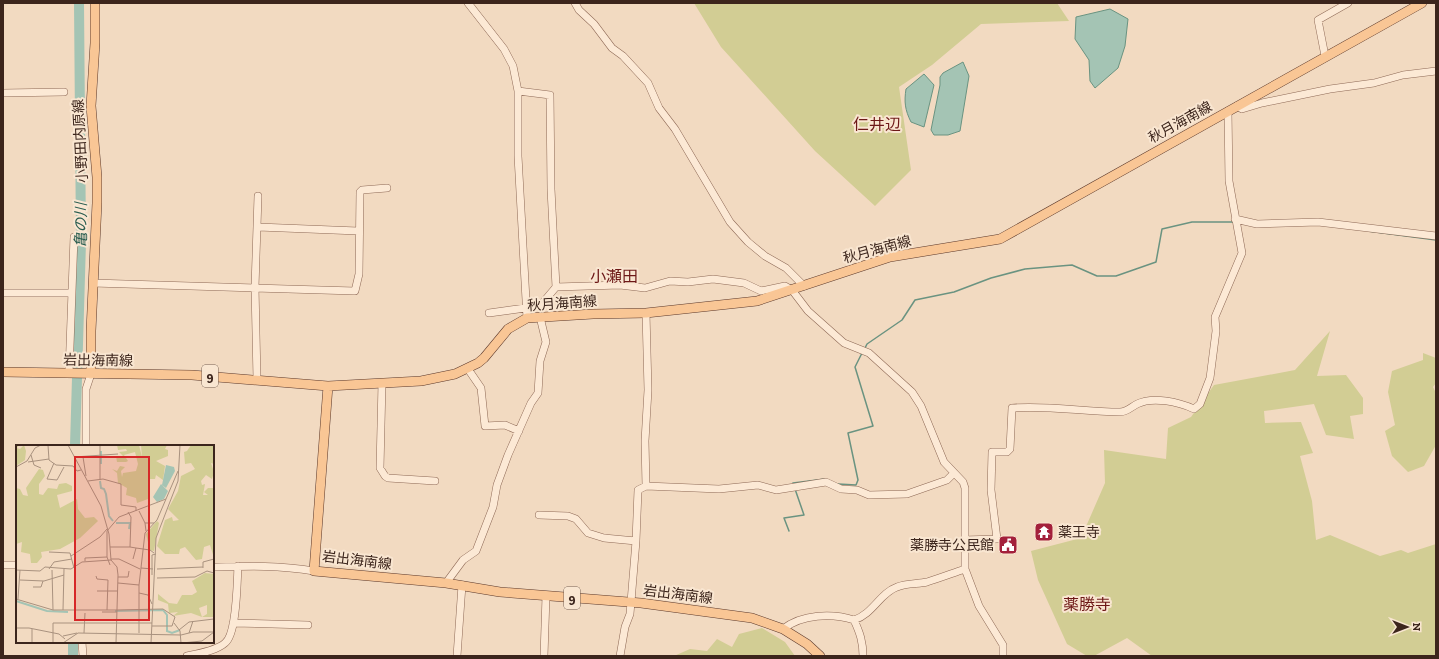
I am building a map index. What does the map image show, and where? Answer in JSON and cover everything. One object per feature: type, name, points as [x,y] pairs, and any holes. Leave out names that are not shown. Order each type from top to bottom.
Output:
[{"type":"main road","name":"小野田内原線","points":[[89,373],[97,203],[97,176],[91,106],[95,43],[95,3]]},
{"type":"main road","name":"秋月海南線","points":[[328,386],[421,381],[468,369],[484,358],[508,329],[527,318],[593,314],[646,313],[757,301],[890,257],[1000,239],[1422,3]]},
{"type":"main road","name":"岩出海南線","points":[[3,372],[192,375],[257,379],[328,386],[314,571],[446,583],[500,592],[632,602],[752,618],[783,629],[807,644],[820,656]]},
{"type":"street","points":[[468,3],[504,49],[513,66],[518,91],[518,156],[527,318]]},
{"type":"street","points":[[575,3],[579,10],[594,24],[612,48],[623,56],[648,83],[659,108],[675,129],[730,222],[748,242],[765,256],[786,268],[802,282],[804,286]]},
{"type":"street","points":[[1325,56],[1318,20],[1348,3]]},
{"type":"street","points":[[1237,106],[1242,109],[1262,103],[1330,89],[1374,83],[1403,75],[1436,71]]},
{"type":"street","points":[[489,313],[540,306],[556,287],[551,189],[550,95],[518,91]]},
{"type":"street","points":[[3,93],[64,92]]},
{"type":"street","points":[[964,540],[997,539],[991,490],[992,452],[1007,452],[1010,449],[1012,408],[1038,406],[1092,412],[1123,412],[1138,404],[1174,401],[1194,409],[1198,408],[1210,378],[1216,331],[1216,317],[1242,252],[1235,219],[1228,169],[1228,111]]},
{"type":"street","points":[[93,283],[356,291],[359,274],[358,231],[360,192],[362,190],[387,188]]},
{"type":"street","points":[[257,379],[255,287],[258,196]]},
{"type":"street","points":[[1235,219],[1258,224],[1318,222],[1436,236]]},
{"type":"street","points":[[258,227],[358,231]]},
{"type":"street","points":[[71,373],[74,236]]},
{"type":"street","points":[[556,287],[620,285],[645,288],[670,281],[688,282],[713,279],[744,283],[761,291],[767,291],[785,286],[792,290],[808,311],[844,343],[869,353],[912,392],[921,406],[944,462],[963,482],[965,488],[965,569],[979,606],[1003,645],[1003,656]]},
{"type":"street","points":[[3,293],[72,293]]},
{"type":"street","points":[[646,313],[648,390],[645,441],[646,486]]},
{"type":"street","points":[[446,583],[462,560],[476,551],[493,507],[498,485],[519,431],[531,403],[538,393],[540,361],[546,342],[540,317]]},
{"type":"street","points":[[468,369],[481,388],[485,426],[505,425],[519,431]]},
{"type":"street","points":[[86,445],[86,389],[89,373]]},
{"type":"street","points":[[382,383],[380,468],[388,478],[435,481]]},
{"type":"street","points":[[620,656],[632,602],[638,490],[646,486],[719,489],[758,486],[776,490],[826,482],[841,489],[857,490],[869,495],[907,494],[948,480],[954,473]]},
{"type":"street","points":[[539,515],[568,516],[576,518],[588,533],[604,538],[636,541]]},
{"type":"street","points":[[3,565],[16,565]]},
{"type":"street","points":[[187,656],[205,652],[226,643],[233,624],[238,566]]},
{"type":"street","points":[[214,567],[285,566],[314,571]]},
{"type":"street","points":[[783,629],[790,623],[827,615],[854,620],[862,618],[889,591],[897,586],[927,582],[965,569]]},
{"type":"street","points":[[457,656],[462,585]]},
{"type":"street","points":[[544,656],[546,596]]},
{"type":"street","points":[[854,620],[863,642],[863,656]]},
{"type":"street","points":[[233,624],[308,625]]},
{"type":"street","points":[[82,643],[83,656]]},
{"type":"shaded area","points":[[694,3],[1057,3],[1069,21],[981,24],[932,65],[899,87],[911,170],[875,206],[815,151],[721,47]]},
{"type":"shaded area","points":[[1110,9],[1128,19],[1125,46],[1118,68],[1095,88],[1090,81],[1089,60],[1075,39],[1076,17]]},
{"type":"shaded area","points":[[963,62],[969,76],[960,131],[948,135],[934,135],[931,130],[940,85],[940,77],[943,73]]},
{"type":"shaded area","points":[[924,74],[934,85],[924,127],[911,122],[906,110],[905,98],[906,89]]},
{"type":"shaded area","points":[[1330,331],[1317,376],[1346,375],[1363,398],[1363,414],[1350,416],[1354,439],[1326,435],[1314,404],[1264,411],[1265,423],[1301,422],[1313,453],[1300,456],[1312,501],[1316,540],[1330,535],[1380,556],[1401,550],[1408,553],[1436,544],[1436,656],[1152,656],[1127,638],[1094,656],[1087,656],[1067,644],[1038,580],[1031,551],[1081,538],[1105,483],[1104,450],[1166,459],[1168,428],[1191,417],[1214,385],[1295,370]]},
{"type":"shaded area","points":[[1423,353],[1436,358],[1436,383],[1433,387],[1436,393],[1436,445],[1424,466],[1408,472],[1392,456],[1385,431],[1395,425],[1388,392],[1392,371],[1423,360]]},
{"type":"shaded area","points":[[762,628],[785,642],[795,656],[674,656],[690,649],[707,651],[717,639],[732,647],[739,634]]},
{"type":"waterway","name":"亀の川","points":[[75,445],[81,242],[79,3]]},
{"type":"waterway","points":[[865,348],[867,344],[902,320],[915,300],[954,292],[991,278],[1025,269],[1072,265],[1097,276],[1116,276],[1156,262],[1162,229],[1192,222],[1233,222]]},
{"type":"waterway","points":[[1368,231],[1436,240]]},
{"type":"waterway","points":[[838,484],[856,485],[858,480],[848,433],[873,426],[855,367],[862,353]]},
{"type":"waterway","points":[[794,485],[793,483],[825,479]]},
{"type":"waterway","points":[[789,531],[784,518],[804,515],[795,489]]},
{"type":"waterway","name":"亀の川","points":[[73,643],[73,656]]},
{"type":"place","name":"薬王寺","points":[[1044,532]]},
{"type":"place","name":"薬勝寺公民館","points":[[1008,545]]},
{"type":"district","name":"仁井辺","points":[[877,124]]},
{"type":"district","name":"小瀬田","points":[[614,276]]},
{"type":"district","name":"薬勝寺","points":[[1087,604]]}]
